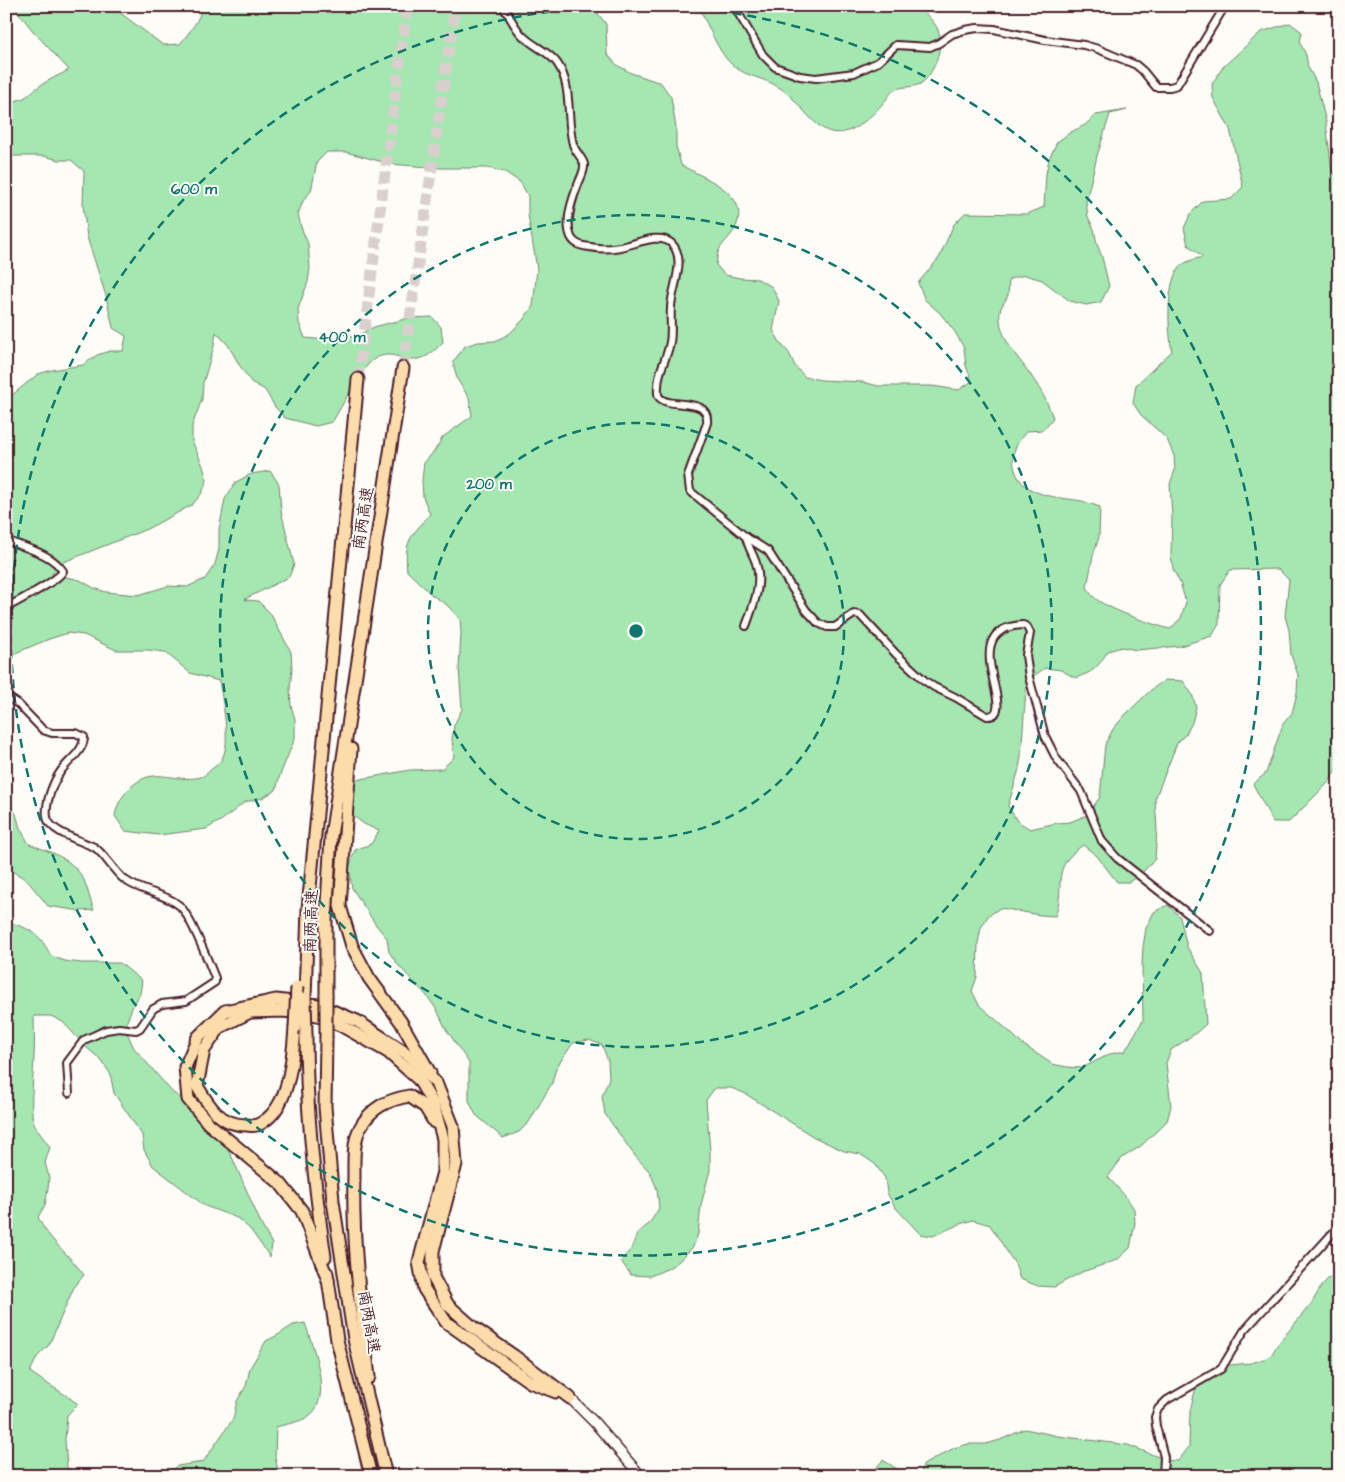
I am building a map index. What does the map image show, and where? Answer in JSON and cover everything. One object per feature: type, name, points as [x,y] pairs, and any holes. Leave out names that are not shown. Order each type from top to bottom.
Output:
[{"type":"highway","name":"南两高速","points":[[386,1476],[354,1339],[333,1201],[325,1107],[326,921],[331,836],[403,368]]},
{"type":"highway","name":"南两高速","points":[[358,378],[308,910],[305,998],[306,1093],[316,1197],[337,1340],[370,1476]]},
{"type":"highway","points":[[359,656],[340,906],[352,946],[369,978],[401,1022],[436,1084],[453,1126],[449,1139]]},
{"type":"highway","points":[[308,910],[297,987],[295,1028],[293,1051],[286,1089],[274,1113],[258,1125],[237,1125],[222,1119],[209,1107],[197,1086],[204,1050],[220,1027],[250,1012],[283,1011],[318,1015],[388,1052],[419,1080],[433,1104],[449,1139],[456,1164],[432,1233],[419,1262],[424,1289],[446,1322],[530,1382],[570,1398]]},
{"type":"highway","points":[[328,1280],[302,1211],[280,1183],[208,1123],[188,1099],[185,1067],[198,1037],[225,1011],[276,1000],[318,1005],[357,1021],[406,1053],[436,1084]]},
{"type":"highway","points":[[377,1434],[361,1311],[353,1199],[354,1153],[360,1128],[372,1111],[391,1100],[409,1096],[425,1107],[449,1139]]},
{"type":"street","points":[[505,6],[505,10],[522,35],[553,58],[564,75],[570,110],[572,143],[584,164],[569,212],[572,239],[579,246],[604,249],[658,238],[670,242],[675,249],[678,267],[670,306],[670,341],[659,379],[658,394],[659,397],[666,401],[692,404],[702,409],[707,417],[688,475],[690,491],[746,537],[768,551],[806,610],[818,623],[827,628],[835,628],[854,614],[860,615],[896,654],[924,680],[987,716],[995,714],[998,706],[996,688],[990,669],[989,652],[991,644],[998,634],[1006,628],[1023,625],[1027,627],[1030,633],[1026,655],[1029,677],[1045,736],[1056,758],[1081,791],[1102,841],[1116,858],[1210,931]]},
{"type":"street","points":[[734,6],[763,55],[775,67],[800,76],[816,78],[854,73],[878,62],[896,45],[930,47],[952,34],[965,30],[986,28],[1098,49],[1136,65],[1156,86],[1170,87],[1178,85],[1192,58],[1225,6]]},
{"type":"street","points":[[746,537],[757,564],[758,581],[756,597],[746,626]]},
{"type":"street","points":[[6,540],[49,557],[58,563],[63,571],[61,575],[50,583],[6,608]]},
{"type":"street","points":[[6,696],[18,704],[43,730],[52,733],[76,732],[84,737],[84,741],[71,762],[63,769],[56,780],[47,808],[47,820],[55,829],[96,848],[108,864],[126,881],[164,897],[180,907],[215,978],[215,982],[186,1001],[162,1004],[153,1009],[140,1028],[136,1030],[119,1028],[106,1030],[84,1040],[67,1063],[69,1093]]},
{"type":"street","points":[[1163,1476],[1164,1457],[1155,1417],[1158,1410],[1167,1400],[1221,1369],[1244,1331],[1339,1226]]},
{"type":"street","points":[[570,1398],[594,1422],[641,1476]]},
{"type":"green space","points":[[13,6],[111,6],[163,45],[180,44],[197,21],[202,6],[592,6],[606,24],[607,54],[617,65],[631,73],[661,83],[671,97],[676,128],[676,146],[681,165],[721,187],[730,194],[736,203],[739,213],[737,224],[734,231],[719,250],[716,265],[725,275],[758,279],[772,287],[779,301],[773,330],[789,353],[795,366],[805,377],[821,380],[863,382],[878,386],[932,386],[959,390],[972,381],[966,366],[964,348],[955,332],[940,313],[925,300],[918,283],[939,258],[954,224],[965,213],[1027,214],[1044,207],[1049,159],[1057,142],[1085,125],[1096,115],[1127,110],[1110,114],[1086,201],[1088,217],[1094,229],[1109,286],[1101,302],[1086,305],[1070,301],[1042,280],[1025,275],[1009,279],[1008,295],[1001,309],[1000,316],[1004,336],[1047,402],[1053,418],[1043,430],[1027,431],[1017,444],[1013,459],[1019,479],[1033,491],[1052,497],[1082,501],[1100,507],[1099,537],[1087,587],[1089,591],[1099,601],[1118,611],[1170,629],[1181,618],[1186,602],[1173,569],[1171,554],[1172,517],[1170,484],[1175,470],[1174,456],[1167,439],[1141,415],[1133,403],[1136,385],[1172,351],[1169,309],[1171,287],[1178,269],[1192,260],[1203,257],[1188,245],[1184,228],[1191,213],[1203,201],[1231,199],[1243,187],[1230,129],[1213,98],[1212,84],[1223,67],[1261,32],[1290,23],[1302,32],[1300,43],[1306,55],[1308,67],[1316,82],[1326,122],[1332,172],[1339,179],[1339,764],[1330,781],[1289,822],[1273,822],[1253,784],[1266,773],[1283,724],[1292,713],[1297,693],[1298,675],[1291,655],[1289,630],[1285,616],[1289,580],[1278,569],[1230,570],[1220,585],[1219,624],[1212,636],[1180,646],[1137,650],[1122,647],[1108,651],[1095,669],[1075,678],[1061,670],[1045,668],[1032,677],[1026,689],[1019,769],[1008,806],[1017,821],[1030,829],[1070,822],[1087,815],[1100,797],[1105,745],[1113,729],[1151,690],[1165,680],[1183,681],[1192,694],[1196,707],[1192,723],[1186,734],[1177,743],[1155,799],[1157,830],[1155,859],[1143,872],[1129,882],[1117,882],[1097,856],[1083,845],[1072,854],[1062,870],[1060,895],[1055,916],[1000,908],[988,916],[981,928],[978,943],[977,977],[972,991],[979,1005],[1022,1044],[1052,1064],[1082,1068],[1110,1054],[1125,1051],[1143,1020],[1142,965],[1146,928],[1154,912],[1168,905],[1180,917],[1187,947],[1203,973],[1206,1024],[1171,1050],[1166,1063],[1171,1106],[1167,1121],[1141,1146],[1122,1158],[1108,1177],[1127,1198],[1134,1209],[1135,1223],[1130,1248],[1117,1260],[1082,1272],[1054,1287],[1038,1286],[1020,1279],[1015,1264],[990,1225],[973,1220],[933,1236],[920,1234],[895,1207],[887,1193],[885,1178],[875,1164],[860,1154],[844,1151],[814,1137],[744,1093],[731,1088],[715,1088],[706,1100],[710,1170],[701,1205],[698,1234],[693,1247],[678,1262],[667,1269],[650,1276],[631,1275],[621,1261],[631,1249],[637,1234],[650,1223],[659,1208],[657,1189],[650,1172],[635,1156],[605,1114],[602,1096],[609,1078],[608,1061],[602,1045],[589,1040],[573,1043],[556,1068],[552,1083],[529,1122],[519,1132],[503,1138],[476,1115],[469,1101],[469,1063],[427,996],[399,966],[389,952],[387,938],[376,925],[352,888],[349,868],[355,850],[371,844],[379,831],[364,824],[352,815],[350,781],[410,770],[442,769],[454,757],[452,739],[454,725],[462,709],[459,668],[460,619],[447,605],[432,595],[407,571],[406,560],[410,539],[430,514],[423,497],[424,463],[443,437],[472,416],[469,398],[457,379],[453,362],[465,346],[478,342],[495,341],[509,334],[523,320],[533,306],[537,269],[528,215],[528,196],[520,182],[505,172],[487,168],[440,168],[390,164],[346,152],[327,152],[317,162],[311,191],[303,201],[298,214],[308,244],[310,268],[308,282],[298,309],[299,323],[305,338],[337,341],[360,334],[374,327],[409,318],[432,317],[441,327],[443,342],[425,357],[418,359],[392,355],[376,358],[364,369],[332,422],[316,426],[285,418],[275,407],[265,390],[251,382],[228,345],[216,332],[214,346],[203,383],[202,399],[192,426],[192,441],[207,480],[202,493],[192,505],[147,529],[61,563],[52,574],[80,580],[106,592],[138,595],[168,586],[187,587],[205,579],[215,564],[219,549],[219,530],[225,499],[236,482],[251,474],[270,471],[279,484],[281,511],[294,564],[289,577],[245,599],[258,601],[270,613],[291,652],[290,689],[291,706],[295,719],[295,738],[276,790],[262,798],[245,802],[222,820],[206,829],[159,835],[125,831],[115,816],[119,802],[137,782],[155,776],[201,777],[206,775],[219,762],[223,756],[226,743],[225,716],[219,681],[190,673],[165,652],[116,650],[84,635],[68,633],[6,657],[6,400],[38,374],[83,365],[97,355],[110,351],[123,351],[126,336],[113,328],[106,296],[87,237],[83,205],[84,171],[71,160],[59,160],[44,156],[6,156],[6,101],[22,99],[44,83],[69,70]]},
{"type":"green space","points":[[698,6],[914,6],[928,16],[936,26],[940,36],[939,51],[930,74],[920,84],[894,90],[874,113],[854,128],[839,133],[831,132],[811,119],[780,88],[744,73],[731,64],[717,45]]},
{"type":"green space","points":[[6,795],[29,844],[60,857],[79,872],[84,880],[94,910],[80,911],[48,906],[26,879],[6,868]]},
{"type":"green space","points":[[6,921],[33,932],[42,941],[51,956],[65,961],[82,963],[120,963],[142,981],[140,994],[127,1021],[128,1035],[134,1048],[173,1093],[185,1100],[225,1146],[232,1157],[262,1226],[272,1244],[270,1257],[250,1229],[237,1218],[205,1206],[153,1166],[144,1150],[142,1135],[114,1093],[110,1073],[101,1060],[63,1022],[51,1016],[34,1016],[33,1118],[34,1124],[50,1147],[45,1163],[49,1177],[48,1189],[45,1205],[38,1217],[47,1233],[84,1275],[74,1287],[49,1345],[37,1357],[30,1372],[78,1404],[67,1415],[65,1440],[67,1468],[88,1476],[6,1476],[6,1458],[9,1453],[10,1397],[6,1398]]},
{"type":"green space","points":[[1333,1274],[1339,1275],[1339,1476],[920,1476],[923,1465],[954,1448],[968,1444],[986,1444],[1025,1429],[1058,1436],[1128,1445],[1166,1460],[1178,1461],[1189,1447],[1190,1411],[1195,1391],[1203,1378],[1219,1366],[1251,1363],[1270,1357],[1278,1344],[1311,1304],[1322,1285]]},
{"type":"green space","points":[[305,1323],[319,1371],[320,1397],[316,1408],[309,1416],[276,1427],[275,1457],[279,1476],[163,1476],[177,1466],[203,1462],[233,1419],[237,1401],[246,1386],[250,1368],[266,1341],[293,1325]]},
{"type":"green space","points":[[883,1460],[897,1469],[897,1476],[869,1476]]},
{"type":"tunnel","points":[[358,379],[407,6]]},
{"type":"tunnel","points":[[403,368],[455,6]]}]
